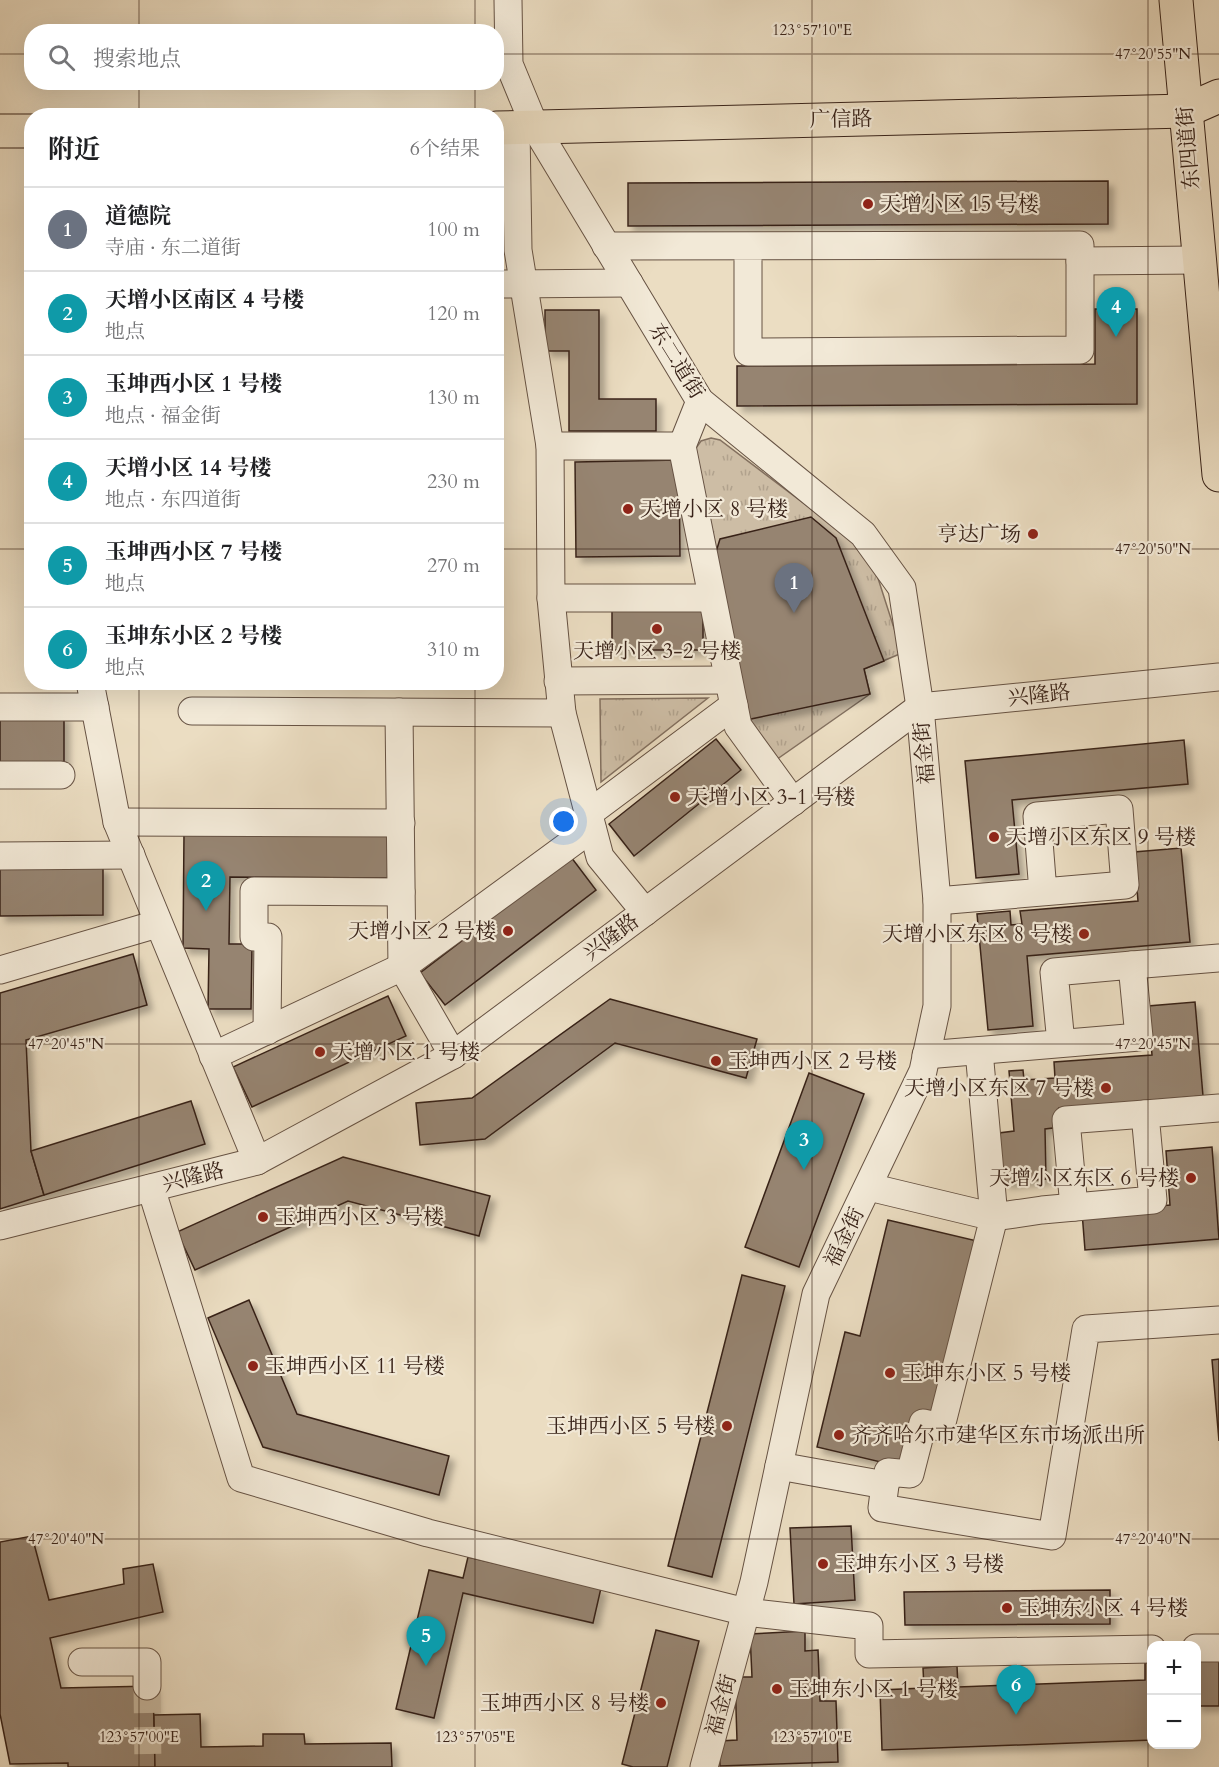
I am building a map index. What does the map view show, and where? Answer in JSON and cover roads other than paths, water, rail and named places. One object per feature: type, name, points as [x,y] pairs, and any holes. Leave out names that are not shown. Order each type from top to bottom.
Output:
[{"type":"main road","name":"东四道街","points":[[1176,0],[1198,260],[1211,309],[1219,475]]},
{"type":"main road","points":[[1185,111],[1219,96]]},
{"type":"main road","name":"广信路","points":[[516,128],[1185,111]]},
{"type":"main road","points":[[0,131],[24,131]]},
{"type":"street","name":"东二道街","points":[[508,0],[509,64],[516,128],[606,246],[700,401],[863,534],[902,588],[920,707]]},
{"type":"street","points":[[516,128],[507,250],[525,284],[550,446],[551,598],[562,713],[600,857],[645,912]]},
{"type":"street","points":[[606,246],[1080,245],[1080,350],[748,352],[748,247]]},
{"type":"street","points":[[1080,261],[1198,260]]},
{"type":"street","points":[[504,284],[629,283]]},
{"type":"street","points":[[700,401],[682,446],[738,726],[793,802]]},
{"type":"street","points":[[550,446],[682,446]]},
{"type":"street","points":[[551,598],[711,598]]},
{"type":"street","name":"兴隆路","points":[[0,1226],[257,1161],[453,1054],[920,707],[1219,677]]},
{"type":"street","points":[[558,681],[731,692]]},
{"type":"street","points":[[213,1056],[402,966],[590,821],[731,692]]},
{"type":"street","points":[[0,707],[93,695],[117,822],[157,924],[257,1161]]},
{"type":"street","name":"福金街","points":[[704,1767],[746,1612],[816,1294],[923,1071],[937,1006],[937,901],[920,707]]},
{"type":"street","points":[[192,711],[562,713]]},
{"type":"street","points":[[399,712],[402,966],[453,1054]]},
{"type":"street","points":[[0,775],[61,775]]},
{"type":"street","points":[[117,822],[400,823]]},
{"type":"street","points":[[0,856],[131,855]]},
{"type":"street","points":[[267,1031],[268,937],[254,937],[254,891],[402,892]]},
{"type":"street","points":[[937,901],[1043,892]]},
{"type":"street","points":[[0,970],[157,924]]},
{"type":"street","points":[[1061,1043],[1054,972],[1219,958]]},
{"type":"street","points":[[926,1055],[1138,1037],[1132,965]]},
{"type":"street","points":[[979,1051],[994,1217],[941,1427],[923,1423],[910,1474],[888,1472],[882,1508],[1052,1536],[1086,1329],[1219,1320]]},
{"type":"street","points":[[1074,1207],[1066,1120],[1219,1108]]},
{"type":"street","points":[[869,1187],[994,1217],[1153,1200],[1145,1114]]},
{"type":"street","points":[[151,1188],[241,1478],[428,1533],[746,1612],[869,1626],[869,1654],[1147,1649]]},
{"type":"street","points":[[779,1466],[885,1485]]},
{"type":"street","points":[[1201,1648],[1219,1648]]},
{"type":"street","points":[[82,1662],[147,1662],[147,1686]]},
{"type":"tunnel","points":[[147,1686],[148,1767]]},
{"type":"place","name":"天增小区 15 号楼","points":[[868,204]]},
{"type":"place","name":"天增小区 14 号楼","points":[[1116,337]]},
{"type":"place","name":"天增小区 8 号楼","points":[[628,509]]},
{"type":"place","name":"亨达广场","points":[[1033,534]]},
{"type":"place","name":"道德院","points":[[794,613]]},
{"type":"place","name":"天增小区 3-2 号楼","points":[[657,629]]},
{"type":"place","name":"天增小区 3-1 号楼","points":[[675,797]]},
{"type":"place","name":"天增小区东区 9 号楼","points":[[994,837]]},
{"type":"place","name":"天增小区南区 4 号楼","points":[[206,911]]},
{"type":"place","name":"天增小区 2 号楼","points":[[508,931]]},
{"type":"place","name":"天增小区东区 8 号楼","points":[[1084,934]]},
{"type":"place","name":"天增小区 1 号楼","points":[[320,1052]]},
{"type":"place","name":"玉坤西小区 2 号楼","points":[[716,1061]]},
{"type":"place","name":"天增小区东区 7 号楼","points":[[1106,1088]]},
{"type":"place","name":"玉坤西小区 1 号楼","points":[[804,1170]]},
{"type":"place","name":"天增小区东区 6 号楼","points":[[1191,1178]]},
{"type":"place","name":"玉坤西小区 3 号楼","points":[[263,1217]]},
{"type":"place","name":"玉坤西小区 11 号楼","points":[[253,1366]]},
{"type":"place","name":"玉坤东小区 5 号楼","points":[[890,1373]]},
{"type":"place","name":"玉坤西小区 5 号楼","points":[[727,1426]]},
{"type":"place","name":"齐齐哈尔市建华区东市场派出所","points":[[839,1435]]},
{"type":"place","name":"玉坤东小区 3 号楼","points":[[823,1564]]},
{"type":"place","name":"玉坤东小区 4 号楼","points":[[1007,1608]]},
{"type":"place","name":"玉坤西小区 7 号楼","points":[[426,1666]]},
{"type":"place","name":"玉坤东小区 1 号楼","points":[[777,1689]]},
{"type":"place","name":"玉坤西小区 8 号楼","points":[[661,1703]]},
{"type":"place","name":"玉坤东小区 2 号楼","points":[[1016,1715]]}]
